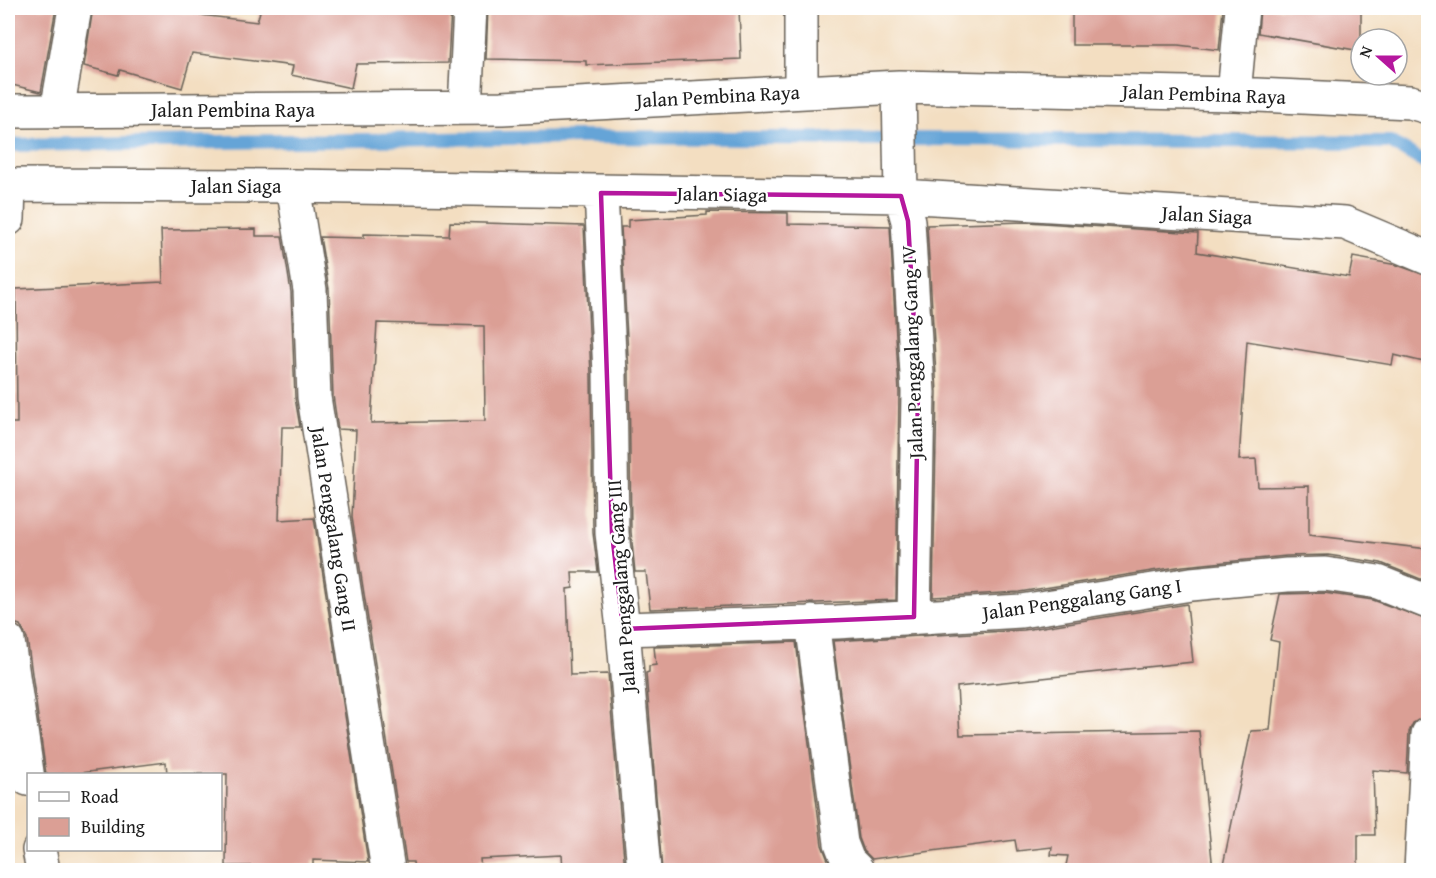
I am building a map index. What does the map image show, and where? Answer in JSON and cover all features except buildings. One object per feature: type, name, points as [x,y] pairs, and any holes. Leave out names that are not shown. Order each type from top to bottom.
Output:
[{"type":"street","points":[[57,111],[75,8]]},
{"type":"street","points":[[465,108],[470,8]]},
{"type":"street","points":[[801,8],[801,92]]},
{"type":"street","points":[[1234,94],[1242,8]]},
{"type":"street","name":"Jalan Pembina Raya","points":[[8,111],[465,108],[899,87],[1234,94],[1410,102],[1428,107]]},
{"type":"street","name":"Jalan Penggalang Gang IV","points":[[899,87],[901,182],[908,221],[918,392],[914,617]]},
{"type":"street","name":"Jalan Siaga","points":[[8,185],[293,186],[601,193],[901,182],[1345,223],[1428,258]]},
{"type":"street","points":[[8,185],[8,219]]},
{"type":"street","name":"Jalan Penggalang Gang II","points":[[293,186],[310,290],[314,397],[388,870]]},
{"type":"street","name":"Jalan Penggalang Gang III","points":[[601,193],[610,373],[612,533],[623,629],[644,870]]},
{"type":"street","name":"Jalan Penggalang Gang I","points":[[623,629],[1022,611],[1191,584],[1287,574],[1324,574],[1377,582],[1428,602]]},
{"type":"street","points":[[812,622],[841,843],[848,861],[856,870]]},
{"type":"street","points":[[8,641],[27,773]]},
{"type":"street","points":[[1421,870],[1428,734]]},
{"type":"street","points":[[39,851],[43,870]]},
{"type":"highlighted area","points":[[601,193],[901,196],[908,221],[918,392],[914,617],[623,629],[612,533]]},
{"type":"waterway","points":[[8,145],[580,137],[1390,142],[1428,164]]}]
